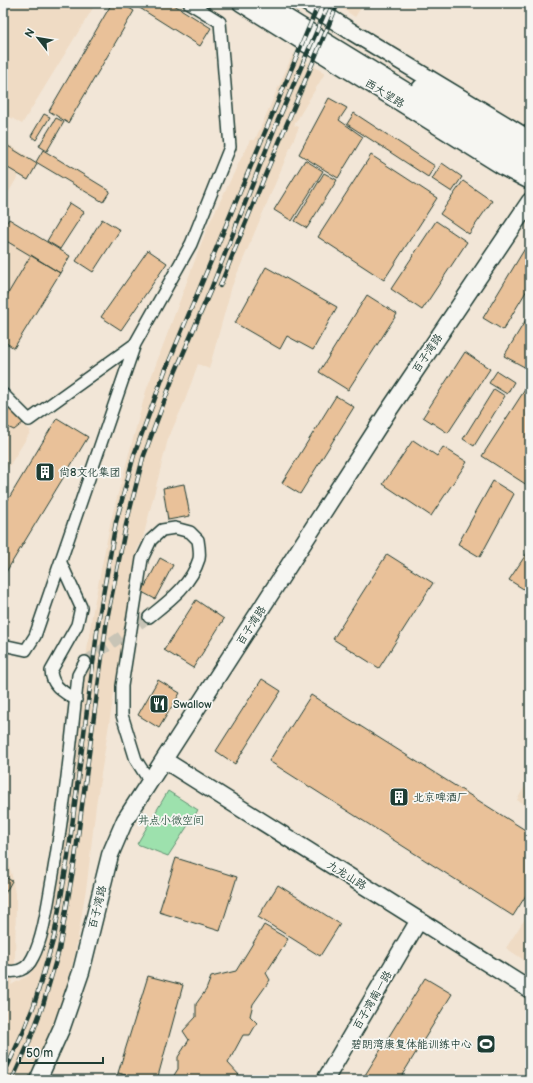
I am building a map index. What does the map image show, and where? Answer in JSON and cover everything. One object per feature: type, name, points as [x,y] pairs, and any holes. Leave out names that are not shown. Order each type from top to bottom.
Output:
[{"type":"main road","name":"西大望路","points":[[262,3],[509,155],[530,176]]},
{"type":"main road","name":"西大望路","points":[[283,3],[530,155]]},
{"type":"street","points":[[3,645],[26,650],[35,636],[135,344],[191,244],[230,147],[220,22],[189,3]]},
{"type":"street","name":"西大望路","points":[[241,3],[505,168],[530,181]]},
{"type":"street","points":[[307,3],[352,32],[521,134],[530,145]]},
{"type":"street","name":"百子湾路","points":[[38,1080],[62,1027],[81,972],[110,855],[125,820],[387,413],[530,201]]},
{"type":"street","points":[[3,394],[29,420],[135,344]]},
{"type":"street","points":[[150,618],[182,590],[193,573],[199,558],[199,546],[198,540],[190,532],[175,528],[162,530],[151,540],[142,559],[122,686],[122,715],[136,760],[150,782]]},
{"type":"street","points":[[61,563],[81,608],[77,625],[51,671],[52,679],[59,689],[76,700]]},
{"type":"street","points":[[3,970],[11,973],[25,968],[33,958],[39,942],[48,902],[61,827],[78,675],[85,662]]},
{"type":"street","name":"九龙山路","points":[[164,760],[530,990]]},
{"type":"street","name":"百子湾南一路","points":[[325,1080],[419,920]]},
{"type":"shaded area","points":[[3,3],[96,3],[22,124],[3,113]]},
{"type":"shaded area","points":[[334,3],[364,3],[355,17]]},
{"type":"shaded area","points":[[293,54],[325,73],[294,125],[299,127],[232,286],[209,369],[198,364],[184,403],[168,439],[143,538],[137,550],[96,805],[87,883],[75,955],[61,1006],[30,1080],[3,1080],[3,844],[12,876],[16,900],[15,963],[11,985],[29,975],[45,950],[92,615],[111,520],[146,391],[207,228],[250,140],[255,140]]},
{"type":"shaded area","points":[[3,141],[29,157],[3,202]]},
{"type":"shaded area","points":[[3,216],[70,256],[14,348],[3,341]]},
{"type":"shaded area","points":[[3,407],[31,431],[3,476]]},
{"type":"shaded area","points":[[530,777],[530,809],[517,800]]},
{"type":"shaded area","points":[[530,911],[530,964],[506,948]]},
{"type":"green space","name":"井点小微空间","points":[[168,791],[198,810],[168,856],[137,844]]},
{"type":"building","points":[[112,3],[121,3],[134,11],[68,123],[49,111]]},
{"type":"building","points":[[137,3],[171,3],[211,28],[200,46],[135,5]]},
{"type":"building","points":[[329,98],[347,108],[339,120],[363,137],[338,178],[299,154]]},
{"type":"building","points":[[354,113],[435,166],[428,177],[347,124]]},
{"type":"building","points":[[44,114],[50,117],[36,140],[31,136]]},
{"type":"building","points":[[56,118],[64,122],[47,151],[39,146]]},
{"type":"building","points":[[3,143],[37,164],[28,180],[3,165]]},
{"type":"building","points":[[43,150],[110,191],[103,202],[36,162]]},
{"type":"building","points":[[371,155],[437,198],[384,280],[318,237]]},
{"type":"building","points":[[305,160],[323,171],[292,221],[274,210]]},
{"type":"building","points":[[442,163],[462,177],[452,192],[432,179]]},
{"type":"building","points":[[324,173],[337,180],[307,228],[295,221]]},
{"type":"building","points":[[463,181],[492,201],[469,234],[440,214]]},
{"type":"building","points":[[70,203],[84,212],[60,249],[47,241]]},
{"type":"building","points":[[9,219],[70,256],[60,273],[3,239],[3,228]]},
{"type":"building","points":[[102,219],[120,230],[93,272],[76,261]]},
{"type":"building","points":[[436,221],[467,242],[422,310],[391,289]]},
{"type":"building","points":[[527,245],[530,246],[530,285],[503,330],[483,318]]},
{"type":"building","points":[[148,250],[167,263],[121,330],[101,317]]},
{"type":"building","points":[[31,255],[60,273],[14,348],[3,341],[3,302]]},
{"type":"building","points":[[266,267],[337,307],[313,350],[287,336],[280,349],[235,323]]},
{"type":"building","points":[[367,295],[397,314],[348,390],[319,372]]},
{"type":"building","points":[[530,313],[530,370],[504,356]]},
{"type":"building","points":[[465,352],[490,369],[448,433],[423,417]]},
{"type":"building","points":[[497,371],[514,382],[507,394],[489,383]]},
{"type":"building","points":[[528,385],[530,387],[530,487],[482,456]]},
{"type":"building","points":[[494,389],[505,396],[474,446],[463,439]]},
{"type":"building","points":[[336,396],[354,407],[300,494],[282,483]]},
{"type":"building","points":[[3,400],[24,422],[14,430],[3,425]]},
{"type":"building","name":"尚8文化集团","points":[[57,418],[88,437],[3,577],[3,508]]},
{"type":"building","points":[[413,440],[437,456],[443,447],[467,462],[431,516],[383,484]]},
{"type":"building","points":[[493,481],[514,494],[480,557],[458,544]]},
{"type":"building","points":[[184,484],[190,516],[168,520],[163,488]]},
{"type":"building","points":[[527,553],[530,555],[530,593],[509,580]]},
{"type":"building","points":[[387,554],[433,583],[379,668],[333,639]]},
{"type":"building","points":[[160,558],[173,565],[155,599],[142,592]]},
{"type":"building","points":[[196,600],[224,619],[193,668],[164,650]]},
{"type":"building","points":[[262,679],[281,691],[235,764],[216,751]]},
{"type":"building","name":"Swallow","points":[[158,680],[180,693],[159,728],[138,715]]},
{"type":"building","name":"北京啤酒厂","points":[[311,695],[530,833],[530,889],[513,916],[269,761]]},
{"type":"building","points":[[176,858],[237,877],[220,931],[159,912]]},
{"type":"building","points":[[3,876],[12,881],[3,897]]},
{"type":"building","points":[[278,885],[340,924],[320,956],[258,917]]},
{"type":"building","points":[[264,925],[288,939],[266,973],[270,980],[253,1004],[250,1016],[257,1023],[250,1035],[243,1035],[228,1063],[241,1077],[240,1080],[171,1080],[178,1069],[178,1057],[189,1040],[183,1031],[196,1017],[196,1004],[206,990],[211,977],[236,971]]},
{"type":"building","points":[[148,976],[183,985],[157,1080],[143,1080],[118,1073]]},
{"type":"building","points":[[425,978],[452,994],[399,1080],[362,1080]]},
{"type":"building","points":[[118,1073],[143,1080],[115,1080]]},
{"type":"tunnel","points":[[85,662],[149,617]]},
{"type":"railway","points":[[3,1076],[34,1005],[54,937],[68,857],[99,617],[116,522],[134,455],[165,371],[319,3]]},
{"type":"railway","points":[[12,1080],[28,1045],[43,1005],[59,950],[75,858],[107,619],[126,525],[143,458],[174,375],[211,289],[276,125],[329,3]]},
{"type":"railway","points":[[220,286],[338,3]]},
{"type":"place","name":"尚8文化集团","points":[[45,472]]},
{"type":"place","name":"Swallow","points":[[159,704]]},
{"type":"place","name":"北京啤酒厂","points":[[399,797]]},
{"type":"place","name":"碧朗湾康复体能训练中心","points":[[486,1044]]}]
